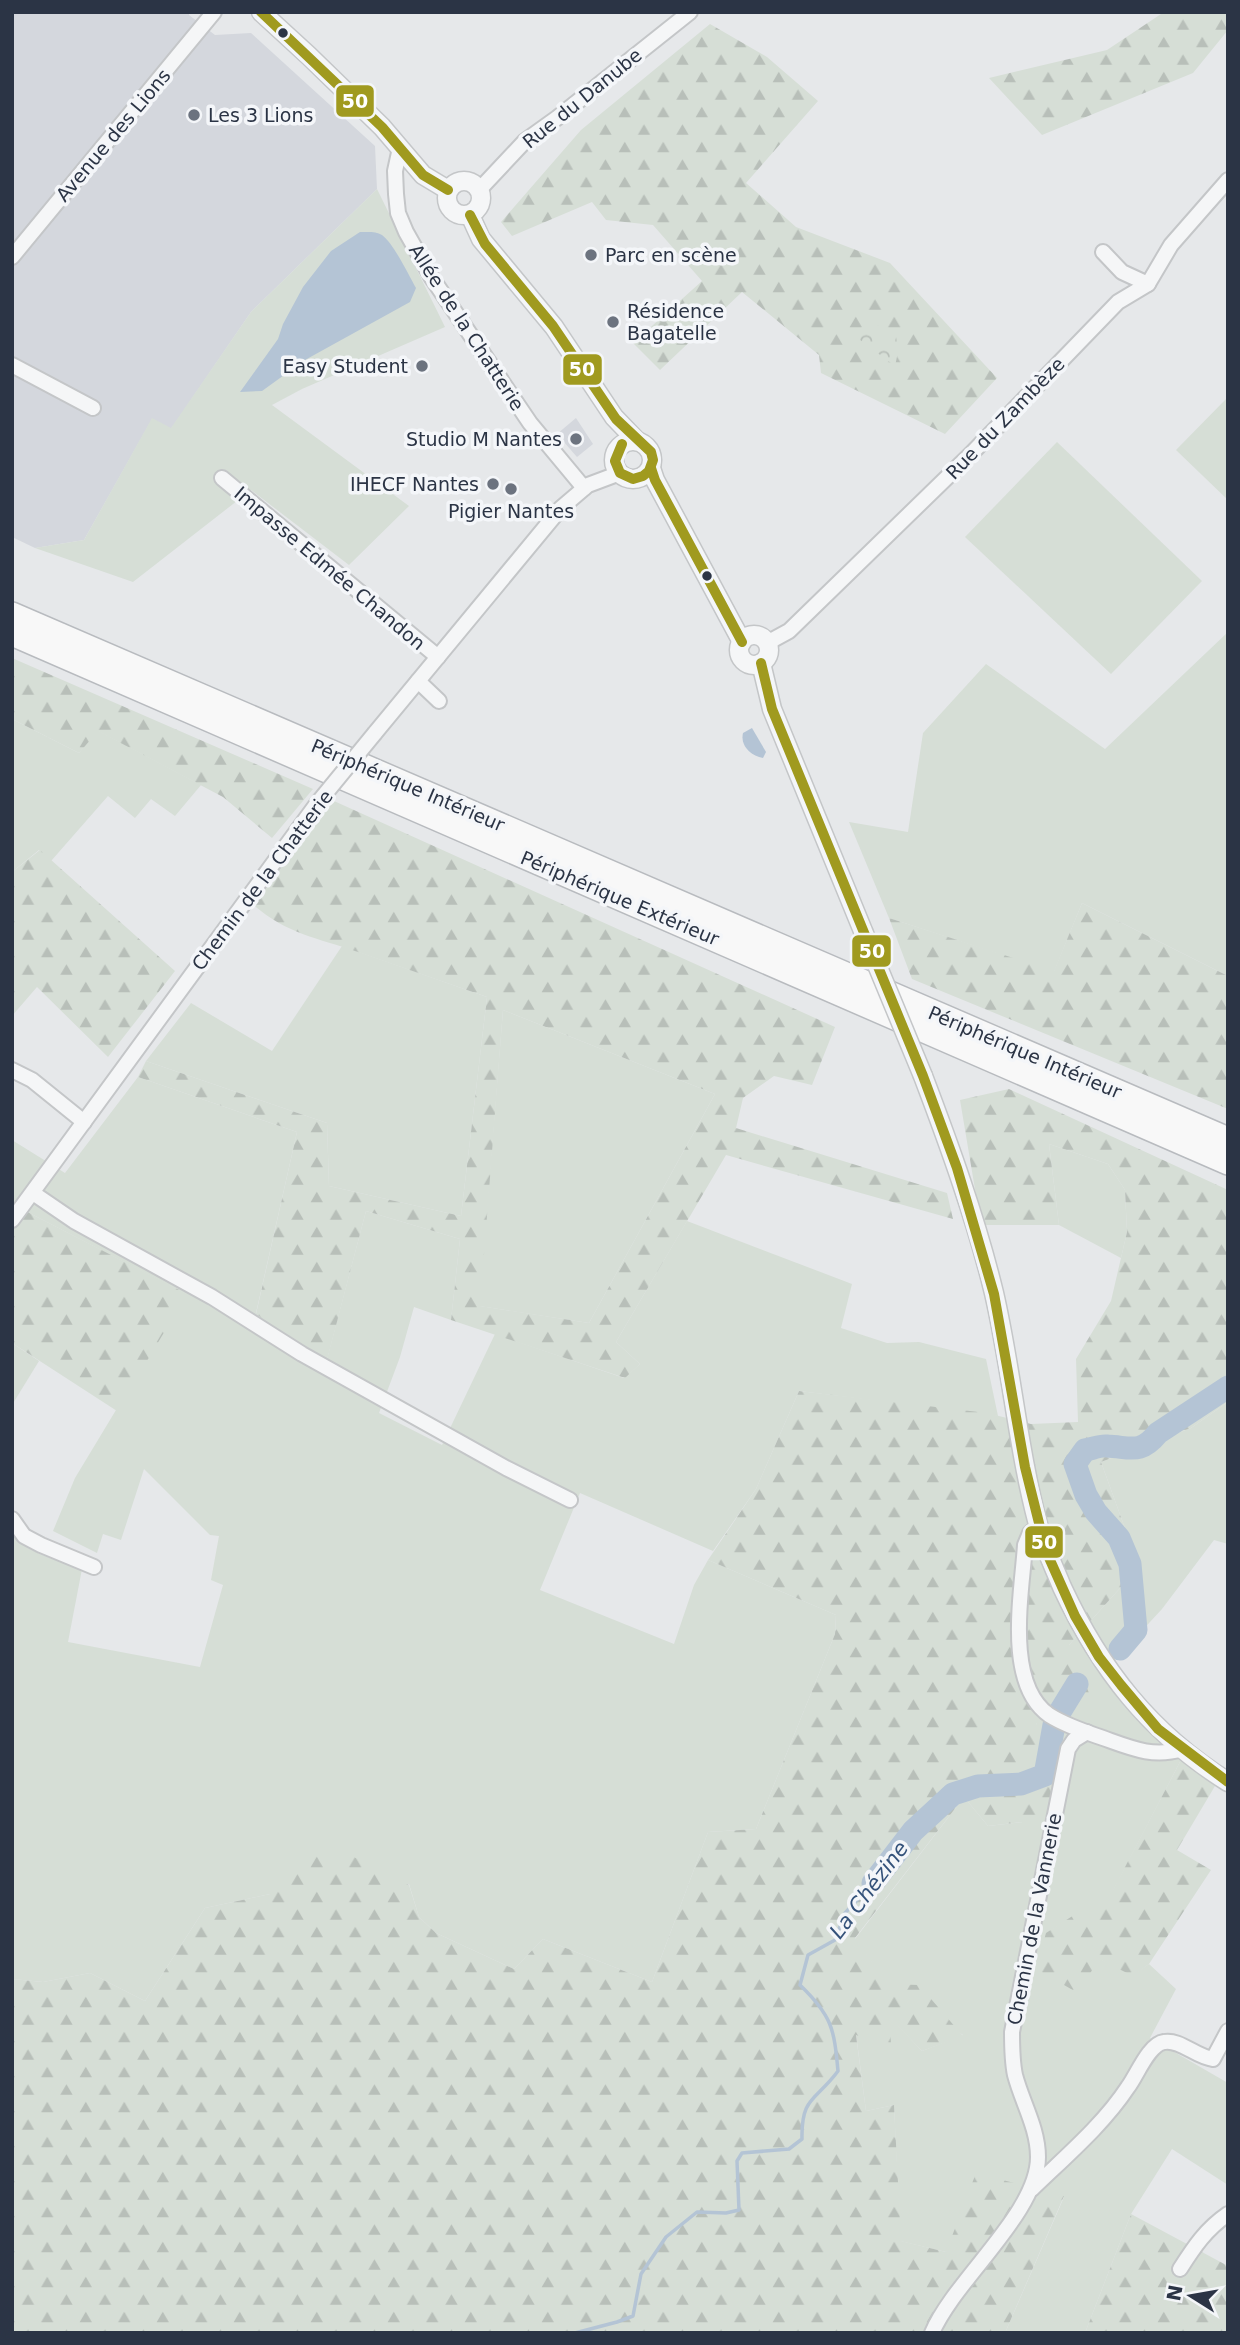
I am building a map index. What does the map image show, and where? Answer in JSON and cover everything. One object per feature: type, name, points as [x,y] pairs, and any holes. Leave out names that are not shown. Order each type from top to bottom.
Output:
[{"type":"highway","name":"Périphérique Intérieur","points":[[12,614],[1228,1139]]},
{"type":"highway","name":"Périphérique Extérieur","points":[[12,634],[1228,1163]]},
{"type":"street","name":"Avenue des Lions","points":[[12,257],[214,12]]},
{"type":"street","points":[[261,12],[382,127],[423,175],[448,190]]},
{"type":"street","name":"Rue du Danube","points":[[480,190],[525,141],[558,118],[690,12]]},
{"type":"street","name":"Allée de la Chatterie","points":[[400,148],[395,171],[396,194],[398,213],[406,232],[432,278],[530,423],[583,488]]},
{"type":"street","name":"Rue du Zambèze","points":[[767,643],[789,631],[971,454],[1118,302],[1148,284],[1171,245],[1228,180]]},
{"type":"street","points":[[467,181],[480,190],[481,204],[470,215],[463,216],[451,210],[446,197],[453,184],[467,181]]},
{"type":"street","points":[[470,215],[481,239],[554,327],[630,443]]},
{"type":"street","points":[[1103,251],[1122,272],[1148,284]]},
{"type":"street","points":[[12,365],[93,408]]},
{"type":"street","points":[[630,443],[645,445],[653,459],[651,468],[637,479],[628,478],[615,467],[617,450],[630,443]]},
{"type":"street","points":[[651,468],[742,642]]},
{"type":"street","name":"Chemin de la Chatterie","points":[[12,1220],[316,805],[561,508],[583,488],[620,473]]},
{"type":"street","name":"Impasse Edmée Chandon","points":[[222,478],[438,657]]},
{"type":"street","points":[[755,636],[767,643],[769,652],[761,663],[752,665],[743,660],[740,651],[746,638],[755,636]]},
{"type":"street","points":[[761,663],[772,709],[923,1076],[957,1168],[994,1294],[1025,1467],[1046,1551],[1075,1616],[1099,1657],[1158,1729],[1228,1782]]},
{"type":"street","points":[[418,681],[439,701]]},
{"type":"street","points":[[12,1070],[32,1080],[84,1122]]},
{"type":"street","points":[[33,1193],[74,1222],[212,1297],[302,1354],[506,1468],[570,1500]]},
{"type":"street","points":[[12,1519],[24,1536],[94,1567]]},
{"type":"street","points":[[1038,1526],[1030,1533],[1025,1545],[1019,1626],[1022,1671],[1035,1702],[1050,1715],[1087,1732],[1145,1752],[1167,1754],[1182,1749]]},
{"type":"street","name":"Chemin de la Vannerie","points":[[932,2333],[957,2292],[1025,2202],[1035,2179],[1038,2158],[1036,2139],[1015,2074],[1012,2032],[1068,1749],[1074,1740],[1087,1732]]},
{"type":"street","points":[[1030,2191],[1122,2098],[1153,2046],[1164,2041],[1177,2043],[1202,2058],[1213,2059],[1228,2031]]},
{"type":"street","points":[[1180,2269],[1211,2226],[1228,2214]]},
{"type":"shaded area","points":[[12,12],[189,12],[189,15],[215,35],[251,33],[375,146],[377,189],[251,312],[171,429],[152,419],[84,540],[35,548],[12,537]]},
{"type":"shaded area","name":"Studio M Nantes","points":[[576,418],[593,444],[577,457],[557,434]]},
{"type":"green space","points":[[1164,12],[1228,12],[1228,30],[1193,73],[1042,135],[989,78],[1107,50]]},
{"type":"green space","points":[[710,24],[767,57],[818,101],[746,183],[796,227],[890,263],[997,378],[945,434],[821,373],[819,355],[742,292],[660,370],[633,343],[702,281],[653,225],[606,220],[592,202],[512,236],[501,222],[581,130]]},
{"type":"green space","points":[[377,189],[445,327],[302,389],[272,405],[409,506],[349,565],[251,490],[133,582],[35,548],[84,540],[152,418],[171,428],[251,312]]},
{"type":"green space","points":[[864,326],[886,327],[896,336],[898,352],[895,366],[852,334]]},
{"type":"green space","points":[[1228,397],[1228,500],[1176,450]]},
{"type":"green space","points":[[1057,442],[1202,581],[1111,674],[965,537]]},
{"type":"green space","points":[[1228,632],[1228,976],[1082,903],[1054,972],[889,918],[849,822],[908,832],[923,733],[986,664],[1105,749]]},
{"type":"green space","points":[[12,658],[313,789],[272,838],[223,797],[98,731],[79,753],[12,719]]},
{"type":"green space","points":[[12,719],[79,753],[97,730],[201,785],[175,816],[151,799],[135,818],[108,796],[51,861],[39,850],[12,872]]},
{"type":"green space","points":[[334,801],[835,1027],[812,1085],[774,1076],[743,1098],[736,1128],[947,1193],[953,1219],[726,1155],[616,1342],[640,1364],[625,1378],[451,1320],[460,1239],[366,1211],[327,1360],[256,1314],[297,1132],[138,1077],[146,1061],[327,1123],[329,1186],[461,1216],[487,997],[301,933],[276,921],[250,902]],"holes":[[[503,1010],[715,1094],[589,1323],[480,1306]]]},
{"type":"green space","points":[[40,850],[175,971],[108,1057],[37,987],[12,1016],[12,872]]},
{"type":"green space","points":[[1082,903],[1228,976],[1228,1109],[912,979],[889,918],[1054,971]]},
{"type":"green space","points":[[342,946],[487,997],[461,1216],[329,1186],[327,1123],[146,1061],[191,1003],[272,1051]]},
{"type":"green space","points":[[503,1010],[715,1094],[589,1323],[479,1306]]},
{"type":"green space","points":[[138,1077],[297,1132],[256,1313],[327,1359],[366,1211],[460,1239],[451,1320],[414,1307],[400,1357],[379,1413],[442,1445],[495,1334],[624,1378],[640,1364],[616,1342],[687,1221],[852,1284],[841,1328],[887,1343],[919,1342],[986,1359],[998,1416],[799,1391],[756,1489],[713,1551],[580,1493],[540,1590],[674,1644],[694,1585],[708,1560],[836,1615],[835,1634],[756,1829],[708,1832],[652,1982],[543,1939],[514,1969],[436,1933],[419,1917],[409,1884],[270,1894],[205,1908],[145,2001],[90,1973],[43,1982],[12,1979],[12,1533],[34,1551],[82,1569],[68,1642],[200,1667],[223,1585],[211,1580],[219,1536],[210,1535],[144,1469],[121,1540],[103,1534],[97,1553],[53,1531],[75,1478],[186,1294],[12,1204],[12,1140],[65,1173]]},
{"type":"green space","points":[[1009,1089],[1228,1190],[1228,1402],[1191,1428],[1101,1462],[1139,1567],[1069,1645],[1089,1693],[1036,1724],[1051,1749],[1056,1773],[1048,1826],[1023,1822],[988,1826],[964,1797],[855,1938],[888,1984],[919,1985],[963,2036],[922,2051],[890,2018],[891,2047],[856,2035],[866,2111],[894,2105],[901,2241],[946,2252],[976,2173],[1064,2196],[1005,2333],[12,2333],[12,1979],[43,1982],[90,1973],[145,2001],[205,1908],[270,1894],[307,1848],[346,1853],[409,1885],[419,1917],[436,1933],[514,1969],[543,1939],[652,1982],[708,1832],[756,1829],[835,1634],[836,1615],[708,1560],[756,1489],[799,1391],[987,1413],[1031,1424],[1078,1422],[1076,1359],[1111,1301],[1127,1232],[1125,1190],[1108,1164],[1049,1144],[1059,1225],[981,1225],[960,1100]]},
{"type":"green space","points":[[1049,1144],[1108,1164],[1125,1190],[1127,1232],[1121,1258],[1059,1225]]},
{"type":"green space","points":[[12,1204],[187,1294],[117,1411],[12,1343]]},
{"type":"green space","points":[[12,1343],[39,1361],[12,1405]]},
{"type":"green space","points":[[1228,1402],[1228,1544],[1214,1540],[1162,1609],[1101,1675],[1146,1727],[1182,1758],[1113,1891],[1047,1933],[1133,1975],[1149,1964],[1176,1989],[1150,2038],[1228,2083],[1228,2185],[1172,2149],[1131,2214],[1085,2333],[1005,2333],[1064,2197],[946,2252],[900,2241],[894,2105],[866,2111],[856,2034],[890,2017],[922,2051],[963,2035],[888,1985],[855,1939],[964,1797],[988,1826],[1023,1822],[1036,1725],[1069,1645],[1139,1567],[1101,1462],[1191,1428]]},
{"type":"green space","points":[[1182,1758],[1215,1786],[1177,1850],[1211,1870],[1149,1964],[1133,1976],[1099,1959],[1078,1993],[1036,1969],[1046,1933],[1113,1890]]},
{"type":"green space","points":[[1131,2214],[1228,2266],[1228,2333],[1085,2333]]},
{"type":"water","points":[[360,232],[380,234],[387,239],[416,288],[410,302],[305,360],[262,391],[240,392],[278,339],[303,287],[331,251]]},
{"type":"water","points":[[752,728],[766,752],[763,758],[751,753],[743,742],[743,733]]},
{"type":"waterway","name":"La Chézine","points":[[1120,1649],[1136,1630],[1130,1564],[1119,1538],[1096,1512],[1086,1495],[1075,1464],[1085,1450],[1104,1446],[1135,1448],[1146,1444],[1158,1433],[1228,1387]]},
{"type":"waterway","name":"La Chézine","points":[[1058,1715],[1077,1684]]},
{"type":"waterway","name":"La Chézine","points":[[873,1883],[913,1831],[953,1794],[978,1786],[1021,1784],[1045,1775],[1054,1725]]},
{"type":"waterway","name":"La Chézine","points":[[575,2333],[633,2316],[641,2274],[666,2237],[697,2212],[726,2213],[739,2210],[737,2161],[742,2153],[789,2149],[802,2139],[807,2106],[838,2071],[830,2024],[819,2005],[800,1985],[808,1955],[835,1940],[845,1913],[873,1883]]},
{"type":"transit line","name":"50","points":[[261,12],[382,127],[423,175],[448,190]]},
{"type":"transit line","name":"50","points":[[470,215],[485,244],[553,326],[616,419],[651,452],[653,460],[649,471],[643,476],[633,479],[620,473],[615,461],[622,444]]},
{"type":"transit line","name":"50","points":[[651,468],[742,642]]},
{"type":"transit line","name":"50","points":[[761,663],[772,709],[923,1076],[957,1168],[994,1294],[1025,1467],[1046,1551],[1075,1616],[1099,1657],[1121,1685],[1158,1729],[1228,1782]]},
{"type":"place","name":"Les 3 Lions","points":[[194,115]]},
{"type":"place","name":"Parc en scène","points":[[591,255]]},
{"type":"place","name":"Résidence Bagatelle","points":[[613,322]]},
{"type":"place","name":"Easy Student","points":[[422,366]]},
{"type":"place","name":"Studio M Nantes","points":[[576,439]]},
{"type":"place","name":"IHECF Nantes","points":[[493,484]]},
{"type":"place","name":"Pigier Nantes","points":[[511,489]]}]
